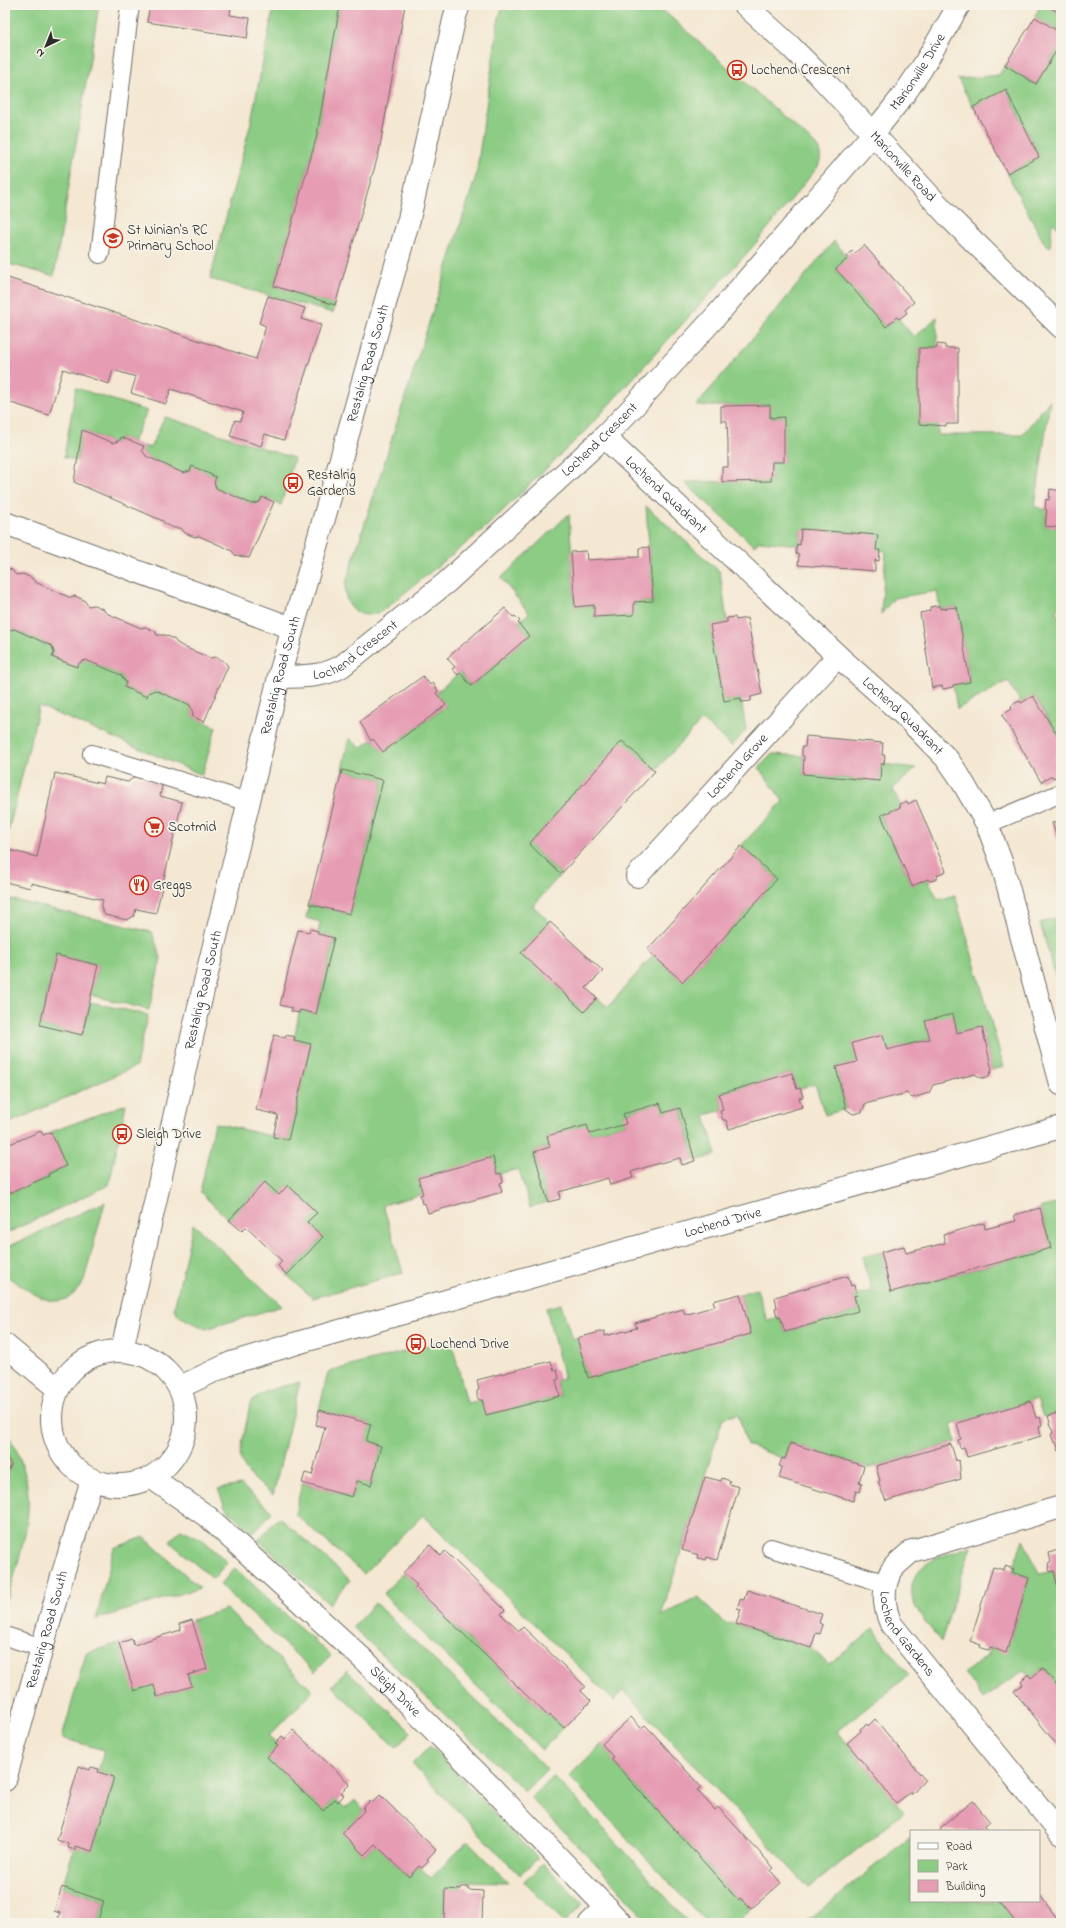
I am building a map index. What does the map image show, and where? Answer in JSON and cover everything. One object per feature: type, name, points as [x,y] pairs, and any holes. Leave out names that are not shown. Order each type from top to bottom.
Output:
[{"type":"street","name":"Restalrig Road South","points":[[122,1350],[197,1015],[279,677],[409,219],[458,5]]},
{"type":"street","name":"Marionville Road","points":[[744,5],[790,46],[817,73],[872,135],[952,220],[1061,328]]},
{"type":"street","name":"Marionville Drive","points":[[872,135],[906,93],[959,5]]},
{"type":"street","name":"Lochend Crescent","points":[[279,677],[320,675],[332,672],[342,666],[447,582],[604,437],[634,406],[716,316],[872,135]]},
{"type":"street","name":"Lochend Quadrant","points":[[604,437],[838,656],[905,716],[948,760],[987,824],[1002,864],[1061,1084]]},
{"type":"street","points":[[5,523],[292,628]]},
{"type":"street","name":"Lochend Grove","points":[[637,876],[838,656]]},
{"type":"street","name":"Lochend Drive","points":[[180,1387],[231,1363],[1061,1127]]},
{"type":"street","points":[[5,1345],[58,1389]]},
{"type":"street","points":[[122,1350],[145,1355],[166,1368],[180,1387],[187,1412],[184,1438],[172,1461],[152,1478],[132,1484],[112,1485],[92,1480],[74,1468],[60,1451],[53,1431],[52,1410],[58,1389],[73,1368],[96,1354],[122,1350]]},
{"type":"street","name":"Sleigh Drive","points":[[152,1478],[208,1518],[359,1656],[486,1782],[614,1915]]},
{"type":"street","name":"Restalrig Road South","points":[[5,1780],[63,1573],[92,1480]]},
{"type":"street","name":"Lochend Gardens","points":[[1061,1507],[912,1551],[894,1567],[887,1584],[885,1604],[891,1624],[1061,1834]]},
{"type":"street","points":[[590,1923],[614,1915]]},
{"type":"lane","points":[[100,254],[130,5]]},
{"type":"lane","points":[[92,754],[248,802],[248,805]]},
{"type":"lane","points":[[987,824],[1061,793]]},
{"type":"lane","points":[[771,1548],[887,1584]]},
{"type":"lane","points":[[5,1636],[43,1648]]},
{"type":"green space","points":[[5,5],[99,5],[54,276],[5,263]]},
{"type":"green space","points":[[274,5],[340,5],[316,139],[274,286],[335,305],[333,313],[210,279],[251,122]]},
{"type":"green space","points":[[503,5],[657,5],[816,145],[820,153],[820,162],[817,168],[756,243],[585,431],[485,528],[381,612],[372,615],[365,615],[358,613],[349,604],[346,598],[346,582],[476,176],[499,17]]},
{"type":"green space","points":[[1040,5],[1046,5],[1061,14],[1061,33],[1035,17]]},
{"type":"green space","points":[[1058,48],[1061,50],[1061,231],[1052,222],[1050,248],[1043,241],[1007,173],[1039,157],[1007,90],[973,107],[958,79],[999,75],[1005,65],[1036,84]]},
{"type":"green space","points":[[834,241],[848,258],[836,270],[886,327],[897,317],[914,337],[937,317],[937,348],[919,348],[919,424],[938,424],[938,435],[1022,435],[1050,400],[1035,507],[1047,510],[1045,526],[1061,528],[1061,606],[1056,611],[1061,622],[1061,741],[1034,696],[1021,703],[1008,681],[957,709],[953,685],[970,682],[957,607],[940,609],[937,591],[894,598],[881,614],[886,551],[876,550],[877,535],[801,529],[800,545],[760,541],[754,546],[684,482],[771,481],[772,462],[784,462],[783,417],[770,418],[770,406],[696,406]]},
{"type":"green space","points":[[76,388],[147,411],[133,442],[121,437],[120,440],[113,443],[83,430],[77,461],[64,457]]},
{"type":"green space","points":[[165,417],[294,458],[281,505],[262,497],[260,502],[252,504],[216,488],[214,482],[216,477],[192,467],[190,471],[183,473],[146,456],[142,450],[144,446],[150,448]]},
{"type":"green space","points":[[646,506],[720,572],[727,622],[710,625],[724,701],[741,698],[746,730],[732,746],[702,720],[655,771],[622,742],[529,844],[561,874],[533,906],[550,922],[521,953],[584,1012],[597,998],[608,1007],[653,955],[683,982],[777,879],[741,846],[783,801],[759,768],[772,754],[804,756],[803,774],[879,781],[881,764],[916,768],[893,789],[901,807],[881,816],[912,886],[928,879],[938,900],[955,895],[1004,1067],[992,1070],[982,1027],[957,1033],[953,1015],[926,1021],[930,1039],[887,1050],[852,1043],[857,1062],[836,1067],[846,1109],[825,1115],[815,1084],[797,1089],[792,1073],[719,1094],[723,1110],[705,1115],[716,1155],[695,1161],[681,1108],[663,1113],[660,1103],[623,1114],[626,1124],[590,1134],[587,1125],[547,1136],[550,1147],[534,1152],[548,1202],[530,1207],[519,1169],[497,1174],[492,1158],[418,1178],[423,1194],[383,1205],[403,1273],[313,1298],[287,1275],[323,1237],[307,1222],[317,1212],[288,1185],[279,1195],[265,1182],[229,1220],[200,1192],[215,1123],[288,1140],[311,1044],[294,1040],[299,1013],[300,1010],[316,1014],[334,938],[318,934],[320,922],[306,918],[309,904],[350,914],[383,780],[342,770],[349,738],[361,748],[373,739],[383,752],[446,706],[436,693],[460,672],[471,686],[529,636],[518,623],[529,613],[501,578],[569,514],[575,607],[594,605],[595,617],[634,615],[634,602],[653,601]]},
{"type":"green space","points":[[14,629],[52,646],[54,653],[52,657],[77,667],[79,663],[86,660],[121,675],[126,683],[124,687],[146,697],[148,693],[155,690],[190,705],[193,713],[192,716],[216,727],[202,775],[39,706],[5,845],[5,635],[6,632]]},
{"type":"green space","points":[[5,898],[152,932],[161,958],[149,1010],[91,995],[98,965],[56,955],[40,1025],[82,1035],[90,1002],[148,1015],[136,1066],[5,1125]]},
{"type":"green space","points":[[1061,916],[1061,995],[1040,923]]},
{"type":"green space","points":[[126,1104],[109,1185],[5,1234],[5,1195],[49,1176],[48,1174],[66,1166],[51,1132]]},
{"type":"green space","points":[[105,1202],[84,1280],[75,1292],[66,1299],[56,1301],[46,1299],[36,1295],[5,1275],[5,1248]]},
{"type":"green space","points":[[1061,1202],[1061,1412],[1043,1417],[1037,1399],[951,1425],[956,1442],[870,1468],[790,1443],[785,1459],[747,1445],[738,1414],[723,1418],[661,1616],[699,1597],[724,1623],[736,1624],[811,1648],[829,1665],[874,1628],[886,1647],[909,1675],[837,1731],[904,1812],[809,1888],[624,1691],[614,1701],[423,1515],[364,1574],[295,1514],[302,1483],[352,1497],[357,1481],[371,1485],[381,1446],[366,1441],[371,1424],[319,1410],[328,1372],[451,1339],[467,1403],[482,1400],[486,1415],[560,1396],[556,1380],[564,1378],[546,1308],[561,1304],[572,1339],[577,1338],[588,1378],[751,1333],[740,1294],[757,1289],[767,1320],[780,1317],[785,1332],[858,1311],[854,1296],[872,1291],[862,1257],[881,1252],[892,1292],[1051,1248],[1040,1208]]},
{"type":"green space","points":[[193,1224],[282,1306],[206,1329],[179,1316],[174,1309]]},
{"type":"green space","points":[[300,1382],[273,1495],[248,1473],[244,1467],[240,1455],[250,1404],[259,1395],[280,1387]]},
{"type":"green space","points":[[5,1430],[17,1452],[24,1472],[28,1492],[28,1512],[21,1553],[8,1597],[5,1599],[5,1475],[7,1474],[11,1465],[5,1455]]},
{"type":"green space","points":[[241,1485],[272,1512],[252,1534],[225,1507],[218,1489]]},
{"type":"green space","points":[[279,1517],[350,1580],[329,1604],[258,1540]]},
{"type":"green space","points":[[181,1529],[203,1540],[227,1562],[213,1579],[170,1542]]},
{"type":"green space","points":[[144,1537],[200,1588],[96,1619],[114,1548]]},
{"type":"green space","points":[[1023,1540],[1040,1574],[1054,1571],[1058,1587],[1061,1587],[1061,1690],[1043,1668],[1031,1678],[1024,1670],[983,1699],[964,1673],[986,1657],[990,1647],[1006,1652],[1029,1578],[1012,1572]]},
{"type":"green space","points":[[971,1546],[941,1642],[915,1606],[912,1596],[912,1585],[915,1576],[927,1563],[944,1555]]},
{"type":"green space","points":[[235,1568],[331,1656],[315,1672],[220,1585]]},
{"type":"green space","points":[[403,1573],[417,1585],[415,1588],[549,1717],[550,1715],[564,1728],[542,1750],[383,1594]]},
{"type":"green space","points":[[375,1603],[547,1769],[525,1791],[353,1627]]},
{"type":"green space","points":[[226,1609],[313,1691],[269,1736],[278,1746],[267,1757],[323,1811],[335,1799],[345,1809],[355,1800],[364,1811],[342,1833],[364,1855],[375,1844],[409,1877],[419,1866],[431,1878],[468,1841],[508,1882],[461,1881],[461,1890],[445,1889],[444,1923],[97,1923],[104,1901],[62,1887],[75,1846],[92,1851],[114,1777],[98,1772],[104,1750],[62,1738],[86,1653],[119,1643],[154,1685],[158,1697],[191,1686],[188,1675],[192,1620]]},
{"type":"green space","points":[[347,1670],[411,1732],[396,1748],[332,1686]]},
{"type":"green space","points":[[602,1744],[613,1757],[611,1759],[738,1900],[740,1898],[751,1909],[737,1923],[707,1923],[569,1776]]},
{"type":"green space","points":[[430,1746],[538,1858],[520,1875],[412,1764]]},
{"type":"green space","points":[[553,1776],[620,1846],[689,1923],[649,1923],[599,1867],[531,1798]]},
{"type":"green space","points":[[910,1837],[910,1902],[1000,1902],[1016,1923],[805,1923]]},
{"type":"green space","points":[[543,1863],[583,1904],[564,1922],[524,1882]]},
{"type":"building","points":[[150,5],[231,5],[230,15],[250,18],[247,38],[147,22]]},
{"type":"building","points":[[340,5],[405,5],[379,152],[335,305],[274,286],[316,139]]},
{"type":"building","points":[[1046,5],[1061,5],[1061,14]]},
{"type":"building","points":[[1035,17],[1061,33],[1061,50],[1058,48],[1036,84],[1005,65]]},
{"type":"building","points":[[1006,90],[1039,157],[1007,173],[973,107]]},
{"type":"building","points":[[864,245],[914,302],[905,310],[907,313],[899,319],[897,317],[886,327],[836,269],[848,258],[847,256],[849,253],[853,251],[855,253]]},
{"type":"building","points":[[5,277],[256,359],[266,326],[259,323],[268,296],[305,308],[301,319],[321,325],[284,440],[265,434],[261,446],[230,436],[235,420],[240,421],[243,412],[171,389],[166,404],[131,393],[136,377],[113,370],[109,384],[63,369],[49,415],[5,401]]},
{"type":"building","points":[[937,344],[945,345],[945,348],[958,348],[958,424],[946,424],[946,426],[919,424],[919,348],[937,348]]},
{"type":"building","points":[[770,405],[770,418],[784,417],[784,462],[772,462],[771,481],[722,482],[722,467],[728,467],[728,444],[727,421],[721,421],[721,406]]},
{"type":"building","points":[[82,430],[113,443],[120,440],[121,437],[144,446],[142,450],[146,456],[183,473],[190,471],[192,466],[216,477],[214,482],[216,488],[252,504],[260,502],[262,497],[274,502],[249,558],[235,555],[232,551],[224,547],[199,536],[195,537],[185,533],[181,528],[174,528],[165,524],[163,521],[74,482]]},
{"type":"building","points":[[1050,489],[1061,491],[1061,528],[1045,526],[1047,510],[1045,509],[1046,499],[1049,500]]},
{"type":"building","points":[[801,529],[878,535],[876,550],[880,550],[879,561],[875,560],[875,571],[798,565],[799,555],[796,554],[796,549],[797,544],[800,545]]},
{"type":"building","points":[[649,547],[653,601],[634,602],[634,615],[594,617],[594,605],[575,607],[571,552],[586,551],[587,560],[639,557],[639,548]]},
{"type":"building","points":[[5,567],[12,570],[16,575],[23,574],[32,578],[35,582],[71,598],[75,596],[84,600],[88,606],[94,605],[103,609],[106,613],[141,628],[145,627],[155,631],[157,635],[165,635],[174,639],[177,643],[184,647],[210,658],[215,657],[224,661],[228,666],[204,722],[192,716],[193,713],[190,705],[155,690],[148,693],[147,697],[124,687],[126,683],[121,675],[86,660],[79,663],[77,667],[52,657],[54,653],[52,646],[14,629],[6,632],[5,635]]},
{"type":"building","points":[[940,606],[940,609],[957,607],[970,682],[953,685],[953,687],[943,689],[942,686],[932,688],[920,613],[930,611],[930,607]]},
{"type":"building","points":[[505,608],[513,617],[515,616],[520,621],[518,623],[529,636],[471,686],[460,672],[458,675],[452,669],[455,667],[447,658]]},
{"type":"building","points":[[735,617],[736,620],[747,618],[762,694],[751,697],[751,701],[741,702],[741,698],[724,701],[710,625],[727,622],[727,618]]},
{"type":"building","points":[[423,676],[430,685],[433,683],[438,691],[436,693],[446,705],[383,752],[373,739],[371,741],[360,722]]},
{"type":"building","points":[[1033,696],[1061,741],[1061,774],[1053,778],[1052,776],[1041,782],[1002,715],[1012,709],[1011,706],[1015,703],[1020,701],[1021,703]]},
{"type":"building","points":[[806,736],[883,743],[882,755],[885,755],[884,764],[881,764],[880,781],[803,774],[804,756],[802,756],[802,747],[805,747]]},
{"type":"building","points":[[622,741],[655,771],[561,874],[529,844]]},
{"type":"building","points":[[342,770],[383,780],[350,914],[309,904]]},
{"type":"building","points":[[55,773],[103,784],[105,777],[128,782],[135,776],[157,781],[162,786],[160,796],[182,802],[156,913],[136,909],[134,916],[127,920],[105,915],[101,908],[103,900],[31,883],[30,888],[5,882],[5,849],[37,857]]},
{"type":"building","points":[[916,800],[946,871],[937,875],[938,878],[934,880],[930,881],[928,879],[912,886],[881,815],[901,807],[899,804],[907,801],[908,804]]},
{"type":"building","points":[[1061,820],[1061,850],[1052,823]]},
{"type":"building","points":[[741,846],[777,879],[683,982],[647,950]]},
{"type":"building","points":[[550,922],[603,971],[586,988],[597,998],[584,1012],[521,953]]},
{"type":"building","points":[[310,929],[318,931],[318,934],[334,938],[316,1014],[300,1010],[299,1013],[291,1011],[292,1008],[280,1005],[298,930],[309,932]]},
{"type":"building","points":[[56,955],[98,965],[82,1035],[40,1025]]},
{"type":"building","points":[[953,1014],[957,1033],[982,1027],[992,1070],[988,1077],[981,1078],[975,1074],[933,1085],[929,1093],[912,1098],[907,1093],[865,1104],[862,1112],[853,1114],[846,1109],[836,1067],[857,1062],[852,1043],[883,1035],[887,1050],[930,1039],[925,1021]]},
{"type":"building","points":[[274,1035],[285,1038],[286,1035],[291,1036],[295,1037],[294,1040],[311,1044],[288,1140],[273,1137],[278,1115],[256,1110]]},
{"type":"building","points":[[792,1073],[797,1089],[800,1088],[803,1097],[799,1098],[802,1107],[729,1129],[726,1120],[723,1120],[720,1111],[723,1110],[719,1094]]},
{"type":"building","points":[[660,1103],[663,1113],[680,1108],[695,1161],[682,1165],[680,1158],[656,1164],[631,1172],[633,1178],[610,1185],[608,1178],[559,1192],[560,1199],[548,1202],[534,1152],[550,1147],[547,1136],[587,1125],[590,1134],[626,1124],[623,1114]]},
{"type":"building","points":[[41,1131],[43,1135],[51,1132],[66,1166],[48,1174],[49,1176],[5,1195],[5,1146]]},
{"type":"building","points":[[493,1157],[497,1174],[501,1173],[503,1182],[500,1183],[502,1192],[428,1213],[425,1203],[422,1204],[420,1195],[423,1194],[418,1178]]},
{"type":"building","points":[[265,1182],[279,1195],[288,1185],[317,1213],[307,1222],[323,1237],[287,1275],[278,1266],[282,1261],[246,1227],[242,1231],[229,1220]]},
{"type":"building","points":[[1040,1208],[1051,1248],[891,1292],[881,1252],[904,1246],[906,1253],[945,1243],[943,1235],[984,1223],[985,1229],[1016,1221],[1014,1215]]},
{"type":"building","points":[[848,1276],[851,1286],[854,1285],[857,1295],[854,1296],[858,1311],[785,1332],[780,1317],[778,1318],[776,1313],[775,1308],[777,1307],[775,1297]]},
{"type":"building","points":[[740,1294],[751,1334],[588,1378],[577,1338],[604,1331],[605,1336],[637,1328],[635,1323],[683,1309],[685,1314],[692,1313],[715,1306],[713,1301]]},
{"type":"building","points":[[551,1361],[554,1370],[557,1370],[559,1379],[556,1380],[560,1396],[486,1415],[482,1400],[479,1400],[477,1396],[477,1391],[479,1390],[477,1380]]},
{"type":"building","points":[[1031,1401],[1036,1418],[1040,1417],[1042,1425],[1039,1426],[1041,1436],[967,1457],[964,1447],[960,1448],[958,1440],[961,1439],[957,1423]]},
{"type":"building","points":[[319,1410],[371,1424],[366,1441],[381,1446],[371,1485],[357,1481],[352,1497],[302,1483],[305,1473],[312,1475],[325,1427],[316,1425]]},
{"type":"building","points":[[1061,1412],[1061,1450],[1059,1451],[1051,1434],[1053,1433],[1048,1416]]},
{"type":"building","points":[[790,1443],[864,1466],[859,1482],[862,1483],[860,1492],[856,1491],[853,1501],[779,1478],[782,1467],[779,1466],[782,1458],[785,1459]]},
{"type":"building","points":[[951,1444],[956,1461],[959,1460],[961,1479],[886,1501],[878,1482],[880,1481],[876,1466]]},
{"type":"building","points":[[5,1453],[11,1465],[7,1474],[5,1475]]},
{"type":"building","points":[[705,1477],[721,1481],[722,1478],[730,1481],[729,1484],[739,1487],[717,1560],[707,1557],[706,1560],[698,1558],[699,1555],[682,1550]]},
{"type":"building","points":[[430,1545],[441,1556],[445,1551],[505,1610],[501,1614],[519,1631],[523,1627],[585,1686],[581,1691],[591,1701],[564,1728],[550,1715],[549,1717],[415,1587],[417,1585],[403,1573]]},
{"type":"building","points":[[1061,1549],[1061,1587],[1058,1588],[1054,1571],[1050,1572],[1048,1564],[1051,1563],[1049,1553]]},
{"type":"building","points":[[1005,1566],[1014,1569],[1012,1572],[1029,1578],[1006,1653],[990,1647],[989,1650],[984,1649],[980,1647],[981,1645],[970,1641],[993,1567],[1004,1570]]},
{"type":"building","points":[[747,1590],[822,1614],[819,1623],[823,1625],[820,1634],[816,1633],[811,1648],[736,1624],[741,1609],[737,1608],[740,1599],[744,1600]]},
{"type":"building","points":[[192,1620],[207,1669],[188,1675],[192,1686],[157,1697],[154,1685],[134,1691],[119,1643],[132,1639],[134,1645],[181,1630],[179,1624]]},
{"type":"building","points":[[1043,1668],[1061,1690],[1061,1750],[1014,1691],[1023,1684],[1021,1681],[1028,1674],[1031,1678]]},
{"type":"building","points":[[631,1717],[641,1728],[645,1725],[653,1733],[701,1787],[697,1790],[715,1810],[718,1807],[774,1868],[771,1871],[781,1883],[751,1909],[740,1898],[738,1900],[611,1759],[613,1757],[602,1744]]},
{"type":"building","points":[[875,1719],[925,1780],[912,1794],[910,1793],[896,1803],[847,1743],[861,1731],[860,1729],[867,1724],[868,1726]]},
{"type":"building","points":[[293,1730],[350,1784],[341,1793],[344,1795],[338,1802],[335,1799],[323,1811],[267,1757],[278,1746],[275,1743],[282,1736],[285,1739]]},
{"type":"building","points":[[79,1766],[90,1770],[91,1767],[99,1769],[98,1772],[114,1777],[92,1851],[75,1846],[75,1850],[68,1848],[69,1844],[57,1840]]},
{"type":"building","points":[[380,1795],[436,1850],[427,1859],[429,1861],[422,1868],[419,1866],[409,1877],[375,1844],[364,1855],[342,1833],[364,1811],[363,1808],[370,1801],[372,1803]]},
{"type":"building","points":[[973,1801],[990,1822],[984,1827],[987,1830],[941,1830],[940,1828]]},
{"type":"building","points":[[62,1887],[104,1901],[97,1923],[57,1923],[60,1913],[54,1911]]},
{"type":"building","points":[[460,1887],[468,1887],[468,1890],[483,1891],[482,1923],[444,1923],[445,1889],[461,1890]]},
{"type":"building","points":[[1040,1895],[1056,1917],[1061,1913],[1061,1923],[1016,1923],[1000,1902],[1040,1902]]},
{"type":"place","name":"Lochend Crescent","points":[[737,70]]},
{"type":"place","name":"St Ninian's RC Primary School","points":[[113,238]]},
{"type":"place","name":"Restalrig Gardens","points":[[293,483]]},
{"type":"place","name":"Scotmid","points":[[154,827]]},
{"type":"place","name":"Greggs","points":[[139,885]]},
{"type":"place","name":"Sleigh Drive","points":[[122,1134]]},
{"type":"place","name":"Lochend Drive","points":[[416,1344]]}]
